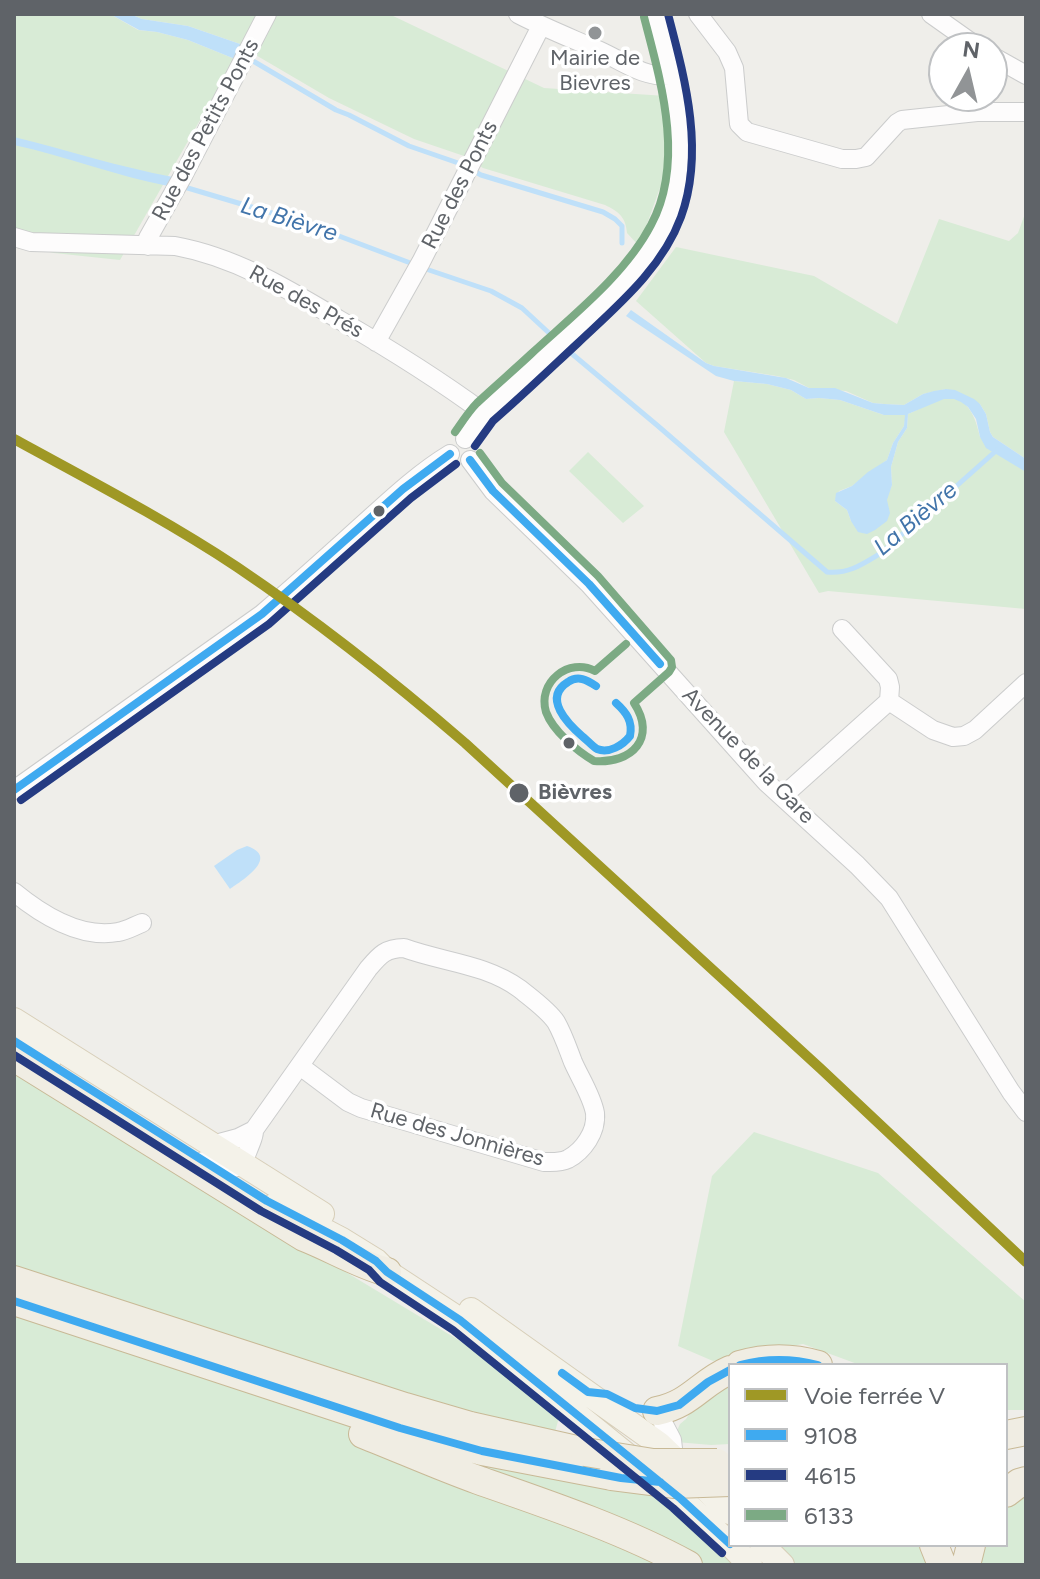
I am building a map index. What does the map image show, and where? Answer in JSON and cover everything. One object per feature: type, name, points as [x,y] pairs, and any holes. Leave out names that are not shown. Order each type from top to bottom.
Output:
[{"type":"highway","points":[[14,1057],[304,1237],[371,1268],[387,1272]]},
{"type":"highway","points":[[14,1280],[470,1426],[585,1452],[653,1463],[726,1469]]},
{"type":"highway","points":[[14,1301],[400,1428],[482,1451],[612,1476],[675,1484],[726,1469]]},
{"type":"highway","points":[[747,1363],[778,1358],[811,1363]]},
{"type":"highway","points":[[657,1411],[679,1405],[708,1382],[728,1371]]},
{"type":"highway","points":[[272,1385],[298,1408],[474,1478],[539,1500],[688,1565]]},
{"type":"highway","points":[[1008,1491],[1026,1481]]},
{"type":"main road","points":[[14,1020],[208,1153],[267,1201],[342,1240],[460,1320],[681,1499],[728,1543]]},
{"type":"main road","points":[[14,1041],[208,1153],[243,1164],[434,1284],[659,1444],[728,1510]]},
{"type":"main road","points":[[588,1392],[607,1394],[635,1408],[657,1411]]},
{"type":"main road","points":[[732,1547],[750,1565]]},
{"type":"main road","points":[[764,1547],[782,1565]]},
{"type":"street","name":"Rue des Petits Ponts","points":[[148,246],[148,238],[267,14]]},
{"type":"street","points":[[518,14],[638,71],[655,77],[672,76]]},
{"type":"street","points":[[465,439],[474,446],[474,454],[462,463],[455,461],[450,454],[451,445],[465,439],[484,413],[626,280],[660,234],[671,209],[678,163],[678,114],[656,14]]},
{"type":"street","points":[[698,14],[727,52],[734,68],[739,124],[747,132],[842,159],[856,159],[866,157],[902,120],[977,112],[1026,112]]},
{"type":"street","points":[[943,17],[960,32]]},
{"type":"street","name":"Rue des Ponts","points":[[376,342],[418,268],[541,26]]},
{"type":"street","points":[[1008,65],[1026,75]]},
{"type":"street","name":"Rue des Prés","points":[[14,237],[31,242],[175,246],[246,268],[271,279],[376,342],[484,413]]},
{"type":"street","points":[[14,790],[262,614],[395,496],[450,454]]},
{"type":"street","name":"Avenue de la Gare","points":[[470,460],[493,491],[589,584],[766,782],[889,898],[1026,1112]]},
{"type":"street","points":[[783,796],[889,701],[888,679],[842,629]]},
{"type":"street","points":[[889,701],[933,730],[953,737],[964,736],[975,730],[1026,683]]},
{"type":"street","points":[[14,892],[37,910],[79,929],[101,934],[121,932],[142,923]]},
{"type":"street","name":"Rue des Jonnières","points":[[243,1164],[247,1148],[255,1135],[254,1130],[368,969],[383,952],[394,948],[404,948],[498,975],[544,1009],[555,1021],[595,1112],[594,1125],[582,1147],[569,1158],[544,1162],[361,1108],[348,1102],[300,1066]]},
{"type":"street","points":[[208,1153],[254,1130]]},
{"type":"street","points":[[657,1411],[672,1440],[674,1457]]},
{"type":"green space","points":[[14,14],[110,14],[138,30],[188,40],[235,59],[120,260],[54,253],[14,243]]},
{"type":"green space","points":[[130,14],[389,14],[544,88],[666,96],[669,163],[639,246],[627,233],[620,215],[605,205],[483,168],[464,156],[414,139],[329,98],[243,45],[188,26],[142,19]]},
{"type":"green space","points":[[1026,211],[1026,459],[993,437],[980,404],[946,389],[923,394],[904,405],[873,403],[846,391],[809,388],[777,376],[714,366],[706,363],[636,301],[676,247],[814,276],[897,324],[939,219],[1009,241],[1018,233]]},
{"type":"green space","points":[[734,381],[791,390],[806,399],[840,400],[884,415],[906,415],[904,426],[887,460],[852,486],[839,491],[835,501],[847,510],[851,521],[887,505],[886,499],[892,485],[891,467],[898,442],[907,428],[908,414],[938,400],[948,398],[962,402],[972,413],[980,437],[1026,472],[1026,609],[828,591],[819,593],[724,432]]},
{"type":"green space","points":[[588,452],[644,506],[623,523],[569,471]]},
{"type":"green space","points":[[14,1072],[563,1403],[555,1432],[666,1501],[728,1502],[728,1547],[927,1547],[930,1551],[974,1555],[977,1547],[1008,1547],[1008,1502],[1026,1488],[1026,1565],[14,1565]]},
{"type":"green space","points":[[754,1132],[878,1173],[1026,1302],[1026,1410],[1008,1410],[1008,1363],[855,1363],[803,1344],[713,1361],[678,1346],[712,1176]]},
{"type":"green space","points":[[728,1381],[728,1444],[676,1442],[680,1424],[696,1404]]},
{"type":"water","points":[[110,14],[130,14],[142,19],[188,26],[243,45],[235,59],[188,40],[139,30]]},
{"type":"water","points":[[14,137],[173,177],[168,186],[149,182],[14,145]]},
{"type":"water","points":[[631,310],[714,366],[786,378],[809,388],[835,388],[873,403],[904,405],[923,394],[955,390],[980,404],[993,437],[1026,459],[1026,472],[986,448],[976,419],[968,407],[954,399],[944,399],[908,414],[907,428],[898,442],[891,467],[892,485],[887,500],[890,513],[887,521],[867,534],[858,532],[847,510],[835,501],[836,493],[852,486],[887,460],[904,426],[905,415],[884,415],[840,400],[806,399],[791,390],[716,376],[626,316]]},
{"type":"water","points":[[247,846],[256,851],[260,862],[230,889],[214,866]]},
{"type":"waterway","points":[[248,58],[336,110],[409,146],[464,165]]},
{"type":"waterway","points":[[472,170],[603,212],[622,226],[622,243]]},
{"type":"waterway","name":"La Bièvre","points":[[181,186],[302,222],[413,264]]},
{"type":"waterway","name":"La Bièvre","points":[[423,268],[491,291],[522,308],[549,333]]},
{"type":"waterway","name":"La Bièvre","points":[[571,353],[827,572],[849,570],[881,553],[997,450]]},
{"type":"rail line","name":"V","points":[[14,439],[155,517],[237,567],[325,630],[410,697],[465,743],[821,1069],[1026,1262]]},
{"type":"transit line","name":"4615","points":[[475,446],[493,421],[637,286],[673,236],[688,192],[692,141],[686,89],[668,14]]},
{"type":"transit line","name":"6133","points":[[455,432],[477,403],[612,278],[651,225],[667,175],[668,149],[663,95],[644,17]]},
{"type":"transit line","name":"6133","points":[[480,453],[502,483],[598,576],[671,660],[669,672],[634,703],[643,727],[637,746],[620,758],[594,761],[573,746],[554,726],[546,712],[546,691],[557,675],[575,667],[595,671],[626,644]]},
{"type":"transit line","name":"9108","points":[[14,790],[262,614],[403,489],[450,454]]},
{"type":"transit line","name":"9108","points":[[470,460],[493,491],[589,584],[660,664]]},
{"type":"transit line","name":"4615","points":[[21,800],[269,624],[411,498],[456,464]]},
{"type":"transit line","name":"9108","points":[[596,686],[582,679],[572,680],[561,688],[557,703],[571,725],[597,749],[615,748],[630,736],[628,717],[616,703]]},
{"type":"transit line","name":"9108","points":[[14,1041],[267,1201],[376,1261],[387,1272],[460,1320],[681,1499],[728,1542]]},
{"type":"transit line","name":"4615","points":[[14,1055],[261,1211],[369,1270],[380,1282],[453,1330],[673,1508],[722,1553]]},
{"type":"transit line","name":"9108","points":[[14,1301],[400,1428],[482,1451],[621,1478],[660,1482]]},
{"type":"transit line","name":"9108","points":[[750,1363],[779,1360],[808,1363]]},
{"type":"transit line","name":"9108","points":[[562,1373],[588,1392],[607,1394],[635,1408],[657,1411],[679,1405],[708,1382],[728,1371]]},
{"type":"place","name":"Mairie de Bievres","points":[[595,33]]},
{"type":"place","name":"Bièvres","points":[[519,793]]}]
